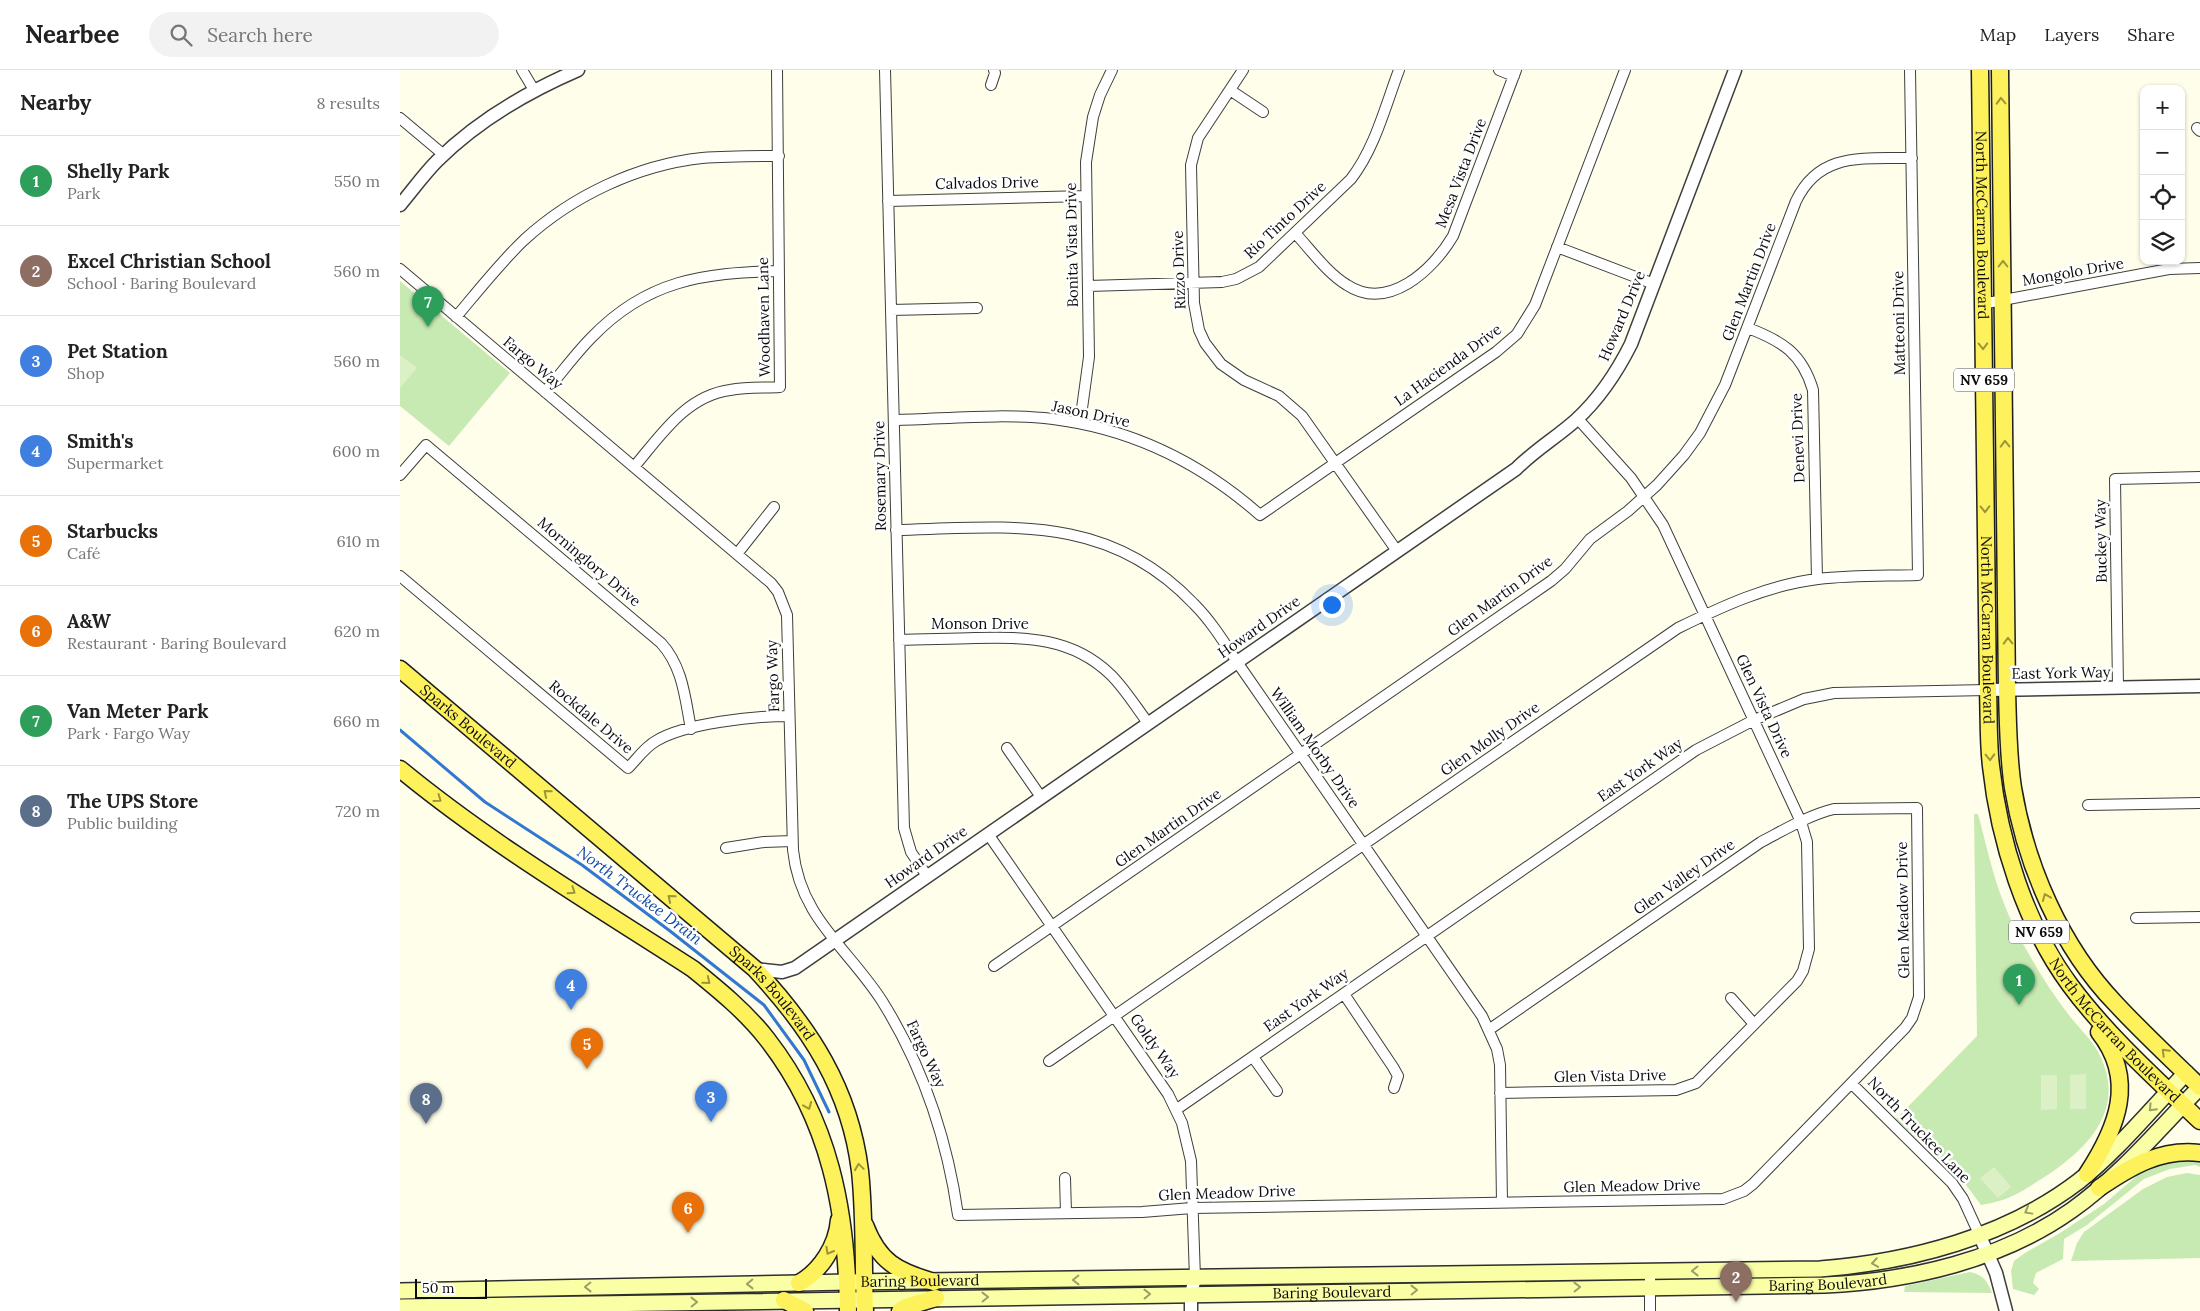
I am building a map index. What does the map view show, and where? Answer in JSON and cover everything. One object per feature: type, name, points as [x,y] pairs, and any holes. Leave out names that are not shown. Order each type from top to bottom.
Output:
[{"type":"main road","name":"North McCarran Boulevard","points":[[1980,70],[1988,690],[1990,764],[1995,802],[2011,865],[2038,930],[2069,984],[2123,1047],[2200,1121]]},
{"type":"main road","name":"North McCarran Boulevard","points":[[2000,70],[2008,690],[2010,760],[2013,789],[2031,858],[2048,904],[2082,962],[2115,1004],[2200,1086]]},
{"type":"main road","name":"Sparks Boulevard","points":[[400,668],[755,969],[786,1002],[804,1026],[840,1093],[856,1146],[860,1171],[862,1215],[856,1282],[856,1305]]},
{"type":"main road","name":"Sparks Boulevard","points":[[400,768],[434,797],[476,827],[693,969],[742,1012],[766,1038],[804,1097],[824,1146],[836,1186],[856,1282]]},
{"type":"main road","points":[[2069,984],[2090,1021],[2111,1051],[2118,1068],[2120,1082],[2120,1100],[2115,1121],[2100,1155],[2087,1174]]},
{"type":"main road","name":"Baring Boulevard","points":[[400,1291],[856,1282],[935,1290],[1191,1294],[1650,1279],[1874,1264],[1925,1252],[1979,1234],[2031,1210],[2087,1174],[2186,1074]]},
{"type":"main road","name":"Baring Boulevard","points":[[400,1307],[784,1300],[856,1305],[935,1290],[1195,1278],[1650,1279],[1825,1284],[1871,1282],[1907,1276],[1987,1254],[2052,1223],[2072,1210],[2120,1170],[2200,1086]]},
{"type":"main road","points":[[2099,1188],[2141,1162],[2157,1156],[2182,1152],[2200,1153]]},
{"type":"main road","points":[[799,1283],[814,1272],[833,1245],[838,1228],[840,1207]]},
{"type":"main road","points":[[862,1215],[870,1238],[885,1260],[897,1269],[935,1290],[900,1311]]},
{"type":"main road","points":[[784,1300],[805,1311]]},
{"type":"street","points":[[522,70],[534,90]]},
{"type":"street","points":[[400,205],[444,155],[479,125],[534,90],[578,70]]},
{"type":"street","name":"Woodhaven Lane","points":[[634,467],[679,414],[703,398],[731,390],[780,387],[777,70]]},
{"type":"street","name":"Rosemary Drive","points":[[885,70],[904,828],[911,852],[927,876]]},
{"type":"street","points":[[991,85],[996,73],[994,70]]},
{"type":"street","name":"Bonita Vista Drive","points":[[1080,423],[1089,358],[1086,196],[1088,139],[1100,96],[1112,70]]},
{"type":"street","name":"Rizzo Drive","points":[[1243,70],[1203,130],[1193,151],[1191,165],[1194,283],[1196,316],[1199,330],[1212,354],[1233,374],[1273,392],[1292,405],[1302,416],[1396,552]]},
{"type":"street","name":"Rio Tinto Drive","points":[[1088,286],[1222,282],[1248,274],[1266,261],[1295,234],[1351,179],[1360,167],[1399,70]]},
{"type":"street","points":[[1499,70],[1515,73]]},
{"type":"street","name":"La Hacienda Drive","points":[[1260,515],[1505,345],[1522,327],[1535,306],[1624,70]]},
{"type":"street","name":"Howard Drive","points":[[755,969],[782,972],[795,968],[1516,469],[1532,453],[1578,419],[1608,385],[1631,344],[1735,70]]},
{"type":"street","name":"Matteoni Drive","points":[[1910,70],[1918,575]]},
{"type":"street","name":"Mesa Vista Drive","points":[[1295,234],[1338,278],[1356,290],[1366,293],[1384,293],[1410,283],[1439,255],[1453,236],[1515,73]]},
{"type":"street","points":[[1230,90],[1263,112]]},
{"type":"street","points":[[400,118],[444,155]]},
{"type":"street","points":[[456,317],[525,239],[546,222],[592,192],[643,172],[673,163],[724,157],[778,156]]},
{"type":"street","name":"Glen Martin Drive","points":[[994,966],[1551,581],[1565,569],[1590,539],[1646,496],[1679,461],[1700,434],[1726,385],[1796,201],[1808,181],[1827,166],[1849,159],[1912,158]]},
{"type":"street","name":"Calvados Drive","points":[[888,200],[1086,196]]},
{"type":"street","points":[[1557,248],[1654,284]]},
{"type":"street","name":"Mongolo Drive","points":[[1982,304],[2170,269],[2200,268]]},
{"type":"street","name":"Fargo Way","points":[[400,269],[771,583],[784,604],[787,615],[792,841],[795,870],[800,887],[817,919],[880,999],[914,1058],[927,1088],[943,1136],[954,1183],[958,1215]]},
{"type":"street","points":[[545,392],[607,322],[643,298],[682,281],[703,276],[736,272],[778,272]]},
{"type":"street","points":[[891,310],[977,308]]},
{"type":"street","name":"Denevi Drive","points":[[1748,328],[1773,338],[1795,354],[1803,365],[1813,390],[1817,579]]},
{"type":"street","name":"Jason Drive","points":[[894,420],[1024,418],[1080,423],[1116,432],[1165,451],[1215,479],[1260,515]]},
{"type":"street","name":"Glen Vista Drive","points":[[1500,1093],[1676,1090],[1696,1083],[1797,981],[1807,960],[1809,949],[1807,842],[1801,822],[1663,525],[1646,496],[1578,419]]},
{"type":"street","name":"Morninglory Drive","points":[[400,476],[426,445],[661,643],[672,657],[680,672],[691,729]]},
{"type":"street","name":"Buckey Way","points":[[2118,688],[2115,479],[2200,477]]},
{"type":"street","points":[[737,554],[774,507]]},
{"type":"street","name":"William Morby Drive","points":[[896,530],[1036,528],[1068,533],[1107,545],[1152,569],[1174,585],[1209,621],[1490,1029],[1500,1065],[1502,1203]]},
{"type":"street","name":"Glen Molly Drive","points":[[1049,1061],[1664,636],[1705,615],[1761,592],[1817,579],[1918,575]]},
{"type":"street","name":"Rockdale Drive","points":[[400,576],[628,768],[654,741],[666,736],[691,729],[751,718],[789,716]]},
{"type":"street","name":"Monson Drive","points":[[899,640],[1021,637],[1048,641],[1064,646],[1095,662],[1110,674],[1124,689],[1148,724]]},
{"type":"street","name":"East York Way","points":[[1177,1110],[1696,750],[1754,720],[1804,699],[1834,693],[2200,686]]},
{"type":"street","points":[[1007,748],[1041,797]]},
{"type":"street","points":[[2088,805],[2200,803]]},
{"type":"street","name":"Glen Valley Drive","points":[[1490,1029],[1761,842],[1801,822],[1834,810],[1916,808]]},
{"type":"street","name":"Glen Meadow Drive","points":[[958,1215],[1142,1212],[1192,1208],[1723,1199],[1734,1196],[1753,1184],[1852,1084],[1905,1028],[1916,1008],[1919,997],[1916,808]]},
{"type":"street","name":"Goldy Way","points":[[988,834],[1177,1110],[1188,1141],[1191,1161],[1195,1278],[1191,1294],[1191,1311]]},
{"type":"street","points":[[726,848],[764,842],[792,841]]},
{"type":"street","points":[[2136,918],[2200,917]]},
{"type":"street","points":[[1344,994],[1398,1076],[1394,1088]]},
{"type":"street","points":[[1731,998],[1754,1024]]},
{"type":"street","points":[[1253,1057],[1277,1091]]},
{"type":"street","name":"North Truckee Lane","points":[[1852,1084],[1952,1183],[1963,1199],[1996,1273],[2006,1311]]},
{"type":"street","points":[[1065,1178],[1066,1213]]},
{"type":"street","points":[[1650,1279],[1650,1311]]},
{"type":"green space","points":[[400,281],[510,373],[449,446],[400,406]]},
{"type":"green space","points":[[400,355],[417,368],[400,388]]},
{"type":"green space","points":[[1974,814],[1978,814],[1996,880],[2012,922],[2060,1004],[2092,1042],[2101,1058],[2107,1078],[2108,1096],[2105,1113],[2097,1128],[2073,1155],[2059,1167],[2020,1192],[2000,1201],[1981,1205],[1963,1181],[1896,1119],[1977,1036]]},
{"type":"green space","points":[[2086,1074],[2086,1109],[2070,1109],[2070,1075]]},
{"type":"green space","points":[[2041,1075],[2057,1075],[2057,1109],[2041,1110]]},
{"type":"green space","points":[[2200,1158],[2200,1167],[2195,1165],[2170,1169],[2144,1179],[2087,1225],[2064,1239],[2063,1259],[2036,1273],[2033,1283],[2039,1289],[2034,1295],[2013,1289],[2011,1271],[2014,1261],[2025,1253],[2104,1204],[2139,1174],[2170,1161]]},
{"type":"green space","points":[[1994,1167],[2011,1187],[1998,1198],[1980,1178]]},
{"type":"green space","points":[[2187,1173],[2200,1175],[2200,1258],[2071,1261],[2077,1243],[2084,1232],[2143,1189],[2167,1177]]},
{"type":"green space","points":[[1970,1272],[1984,1279],[1992,1293],[1904,1292],[1905,1286]]},
{"type":"waterway","name":"North Truckee Drain","points":[[400,730],[485,802],[582,865],[764,1005],[804,1060],[829,1112]]},
{"type":"place","name":"Van Meter Park","points":[[428,327]]},
{"type":"place","name":"Shelly Park","points":[[2019,1005]]},
{"type":"place","name":"Smith's","points":[[571,1010]]},
{"type":"place","name":"Starbucks","points":[[587,1069]]},
{"type":"place","name":"Pet Station","points":[[711,1122]]},
{"type":"place","name":"The UPS Store","points":[[426,1124]]},
{"type":"place","name":"A&W","points":[[688,1233]]},
{"type":"place","name":"Excel Christian School","points":[[1736,1302]]}]
